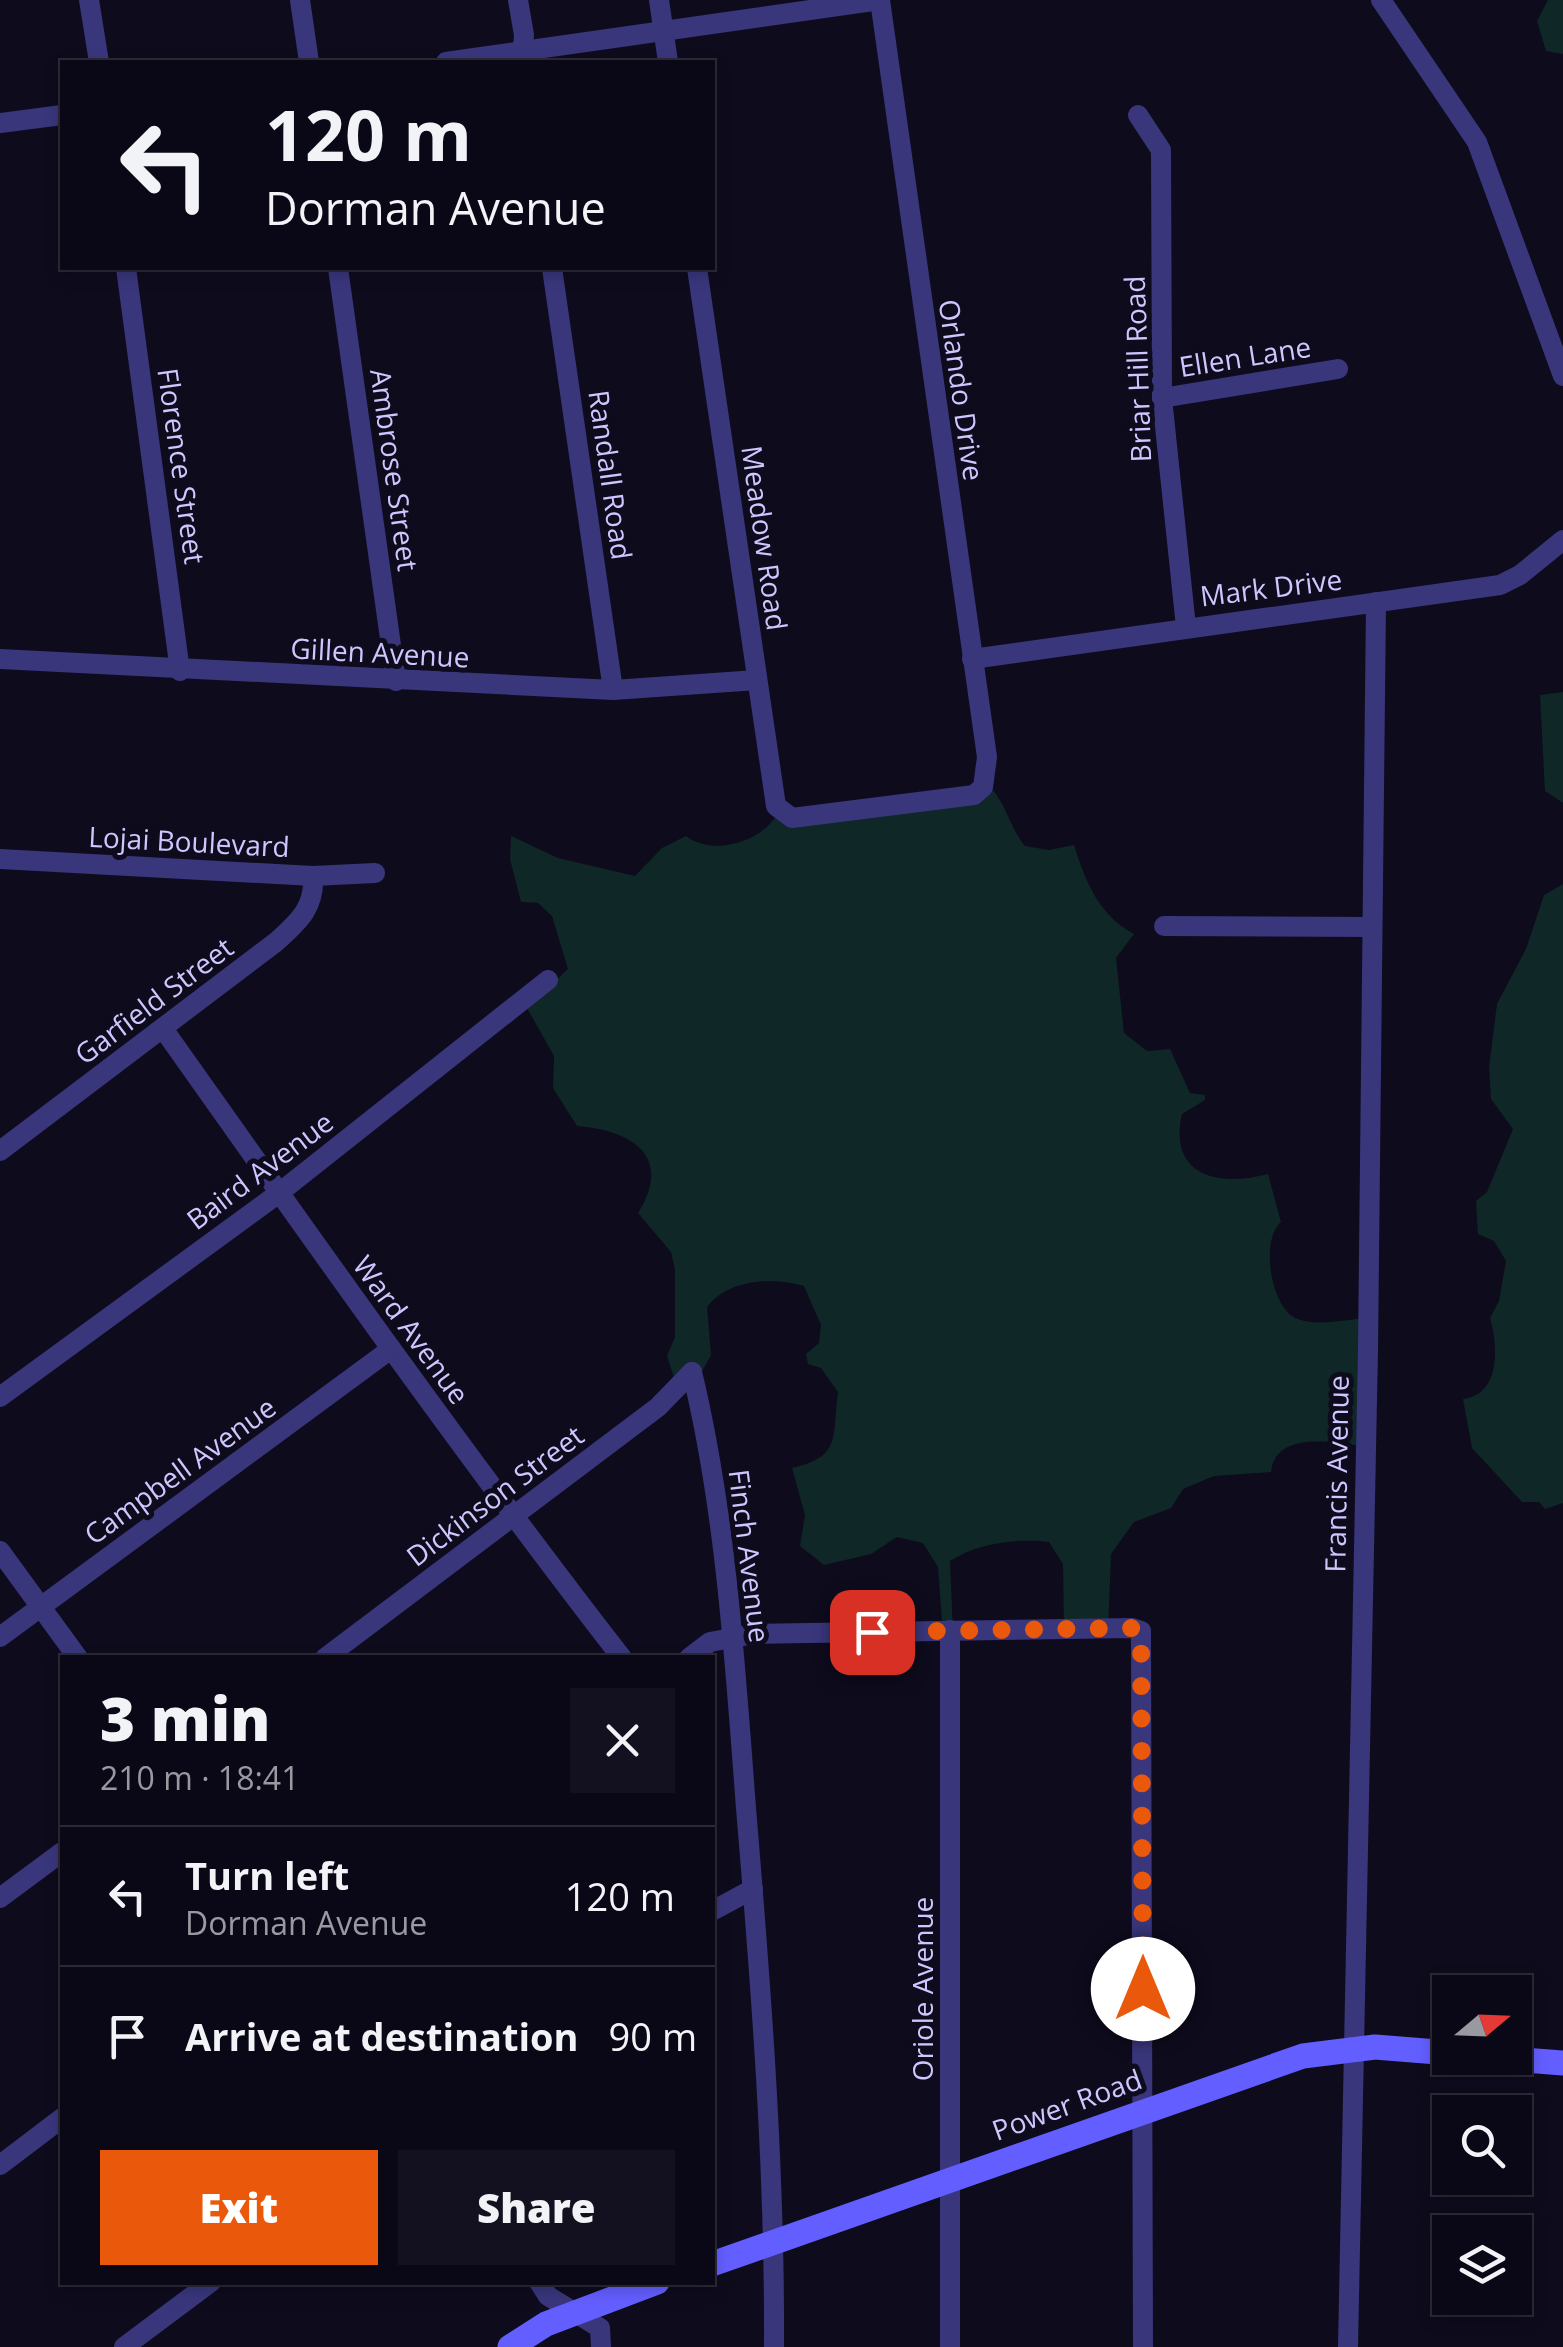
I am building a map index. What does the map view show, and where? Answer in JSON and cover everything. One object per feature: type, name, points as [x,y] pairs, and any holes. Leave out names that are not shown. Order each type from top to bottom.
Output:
[{"type":"main road","name":"Power Road","points":[[715,2263],[1143,2109],[1303,2056],[1352,2048],[1432,2053]]},
{"type":"main road","points":[[1532,2061],[1563,2063]]},
{"type":"main road","points":[[510,2347],[574,2312],[649,2285]]},
{"type":"street","points":[[90,0],[98,60]]},
{"type":"street","points":[[300,0],[309,60]]},
{"type":"street","points":[[518,0],[522,57]]},
{"type":"street","points":[[660,0],[668,60]]},
{"type":"street","points":[[476,60],[522,57],[664,30],[880,0]]},
{"type":"street","name":"Orlando Drive","points":[[783,814],[792,818],[974,794],[983,787],[987,756],[880,0]]},
{"type":"street","points":[[1380,0],[1478,142],[1563,376]]},
{"type":"street","points":[[0,123],[60,115]]},
{"type":"street","name":"Briar Hill Road","points":[[1138,115],[1162,150],[1162,398],[1186,627]]},
{"type":"street","name":"Florence Street","points":[[126,270],[180,672]]},
{"type":"street","name":"Ambrose Street","points":[[338,270],[396,681]]},
{"type":"street","name":"Randall Road","points":[[552,270],[614,690]]},
{"type":"street","name":"Meadow Road","points":[[697,270],[776,806],[783,814]]},
{"type":"street","name":"Ellen Lane","points":[[1162,398],[1338,370]]},
{"type":"street","name":"Mark Drive","points":[[972,659],[1500,585],[1520,576],[1563,540]]},
{"type":"street","name":"Francis Avenue","points":[[1348,2347],[1376,602]]},
{"type":"street","name":"Gillen Avenue","points":[[0,659],[180,672],[614,690],[757,680]]},
{"type":"street","name":"Lojai Boulevard","points":[[0,859],[314,876],[375,874]]},
{"type":"street","name":"Garfield Street","points":[[0,1151],[164,1030],[298,922],[315,896],[314,876]]},
{"type":"street","points":[[1164,926],[1372,927]]},
{"type":"street","name":"Baird Avenue","points":[[0,1398],[280,1193],[548,980]]},
{"type":"street","name":"Ward Avenue","points":[[164,1030],[514,1518],[620,1655]]},
{"type":"street","name":"Campbell Avenue","points":[[0,1637],[391,1349]]},
{"type":"street","name":"Dickinson Street","points":[[329,1655],[658,1407],[692,1372]]},
{"type":"street","name":"Finch Avenue","points":[[692,1372],[704,1425],[731,1636],[753,1889],[775,2242],[774,2347]]},
{"type":"street","points":[[0,1551],[76,1655]]},
{"type":"street","points":[[693,1655],[710,1642],[731,1636],[1132,1628],[1141,1632],[1143,2347]]},
{"type":"street","name":"Oriole Avenue","points":[[950,1630],[950,2347]]},
{"type":"street","points":[[0,1898],[60,1853]]},
{"type":"street","points":[[715,1909],[753,1889]]},
{"type":"street","points":[[0,2165],[60,2120]]},
{"type":"street","points":[[124,2347],[207,2285]]},
{"type":"street","points":[[541,2285],[548,2296],[600,2328],[601,2347]]},
{"type":"green space","points":[[1548,0],[1563,0],[1563,54],[1546,51],[1537,21]]},
{"type":"green space","points":[[1563,692],[1563,803],[1545,791],[1540,695]]},
{"type":"green space","points":[[986,784],[998,796],[1025,846],[1049,850],[1074,845],[1095,897],[1134,934],[1116,958],[1124,1033],[1147,1051],[1170,1049],[1190,1093],[1205,1095],[1205,1100],[1182,1114],[1180,1135],[1190,1164],[1216,1177],[1268,1174],[1281,1222],[1271,1243],[1271,1270],[1278,1298],[1285,1308],[1292,1316],[1308,1322],[1364,1318],[1360,1446],[1320,1442],[1294,1445],[1275,1459],[1271,1472],[1214,1476],[1183,1489],[1171,1508],[1134,1522],[1111,1554],[1108,1631],[1064,1630],[1063,1564],[1049,1542],[998,1543],[950,1561],[953,1633],[943,1633],[938,1567],[923,1543],[897,1537],[871,1554],[824,1565],[800,1546],[805,1515],[792,1468],[819,1458],[832,1443],[838,1392],[821,1368],[808,1364],[806,1354],[819,1343],[821,1325],[804,1286],[765,1281],[739,1286],[716,1298],[707,1307],[711,1355],[691,1392],[680,1395],[667,1356],[675,1337],[675,1270],[671,1252],[638,1213],[648,1193],[649,1161],[630,1140],[577,1126],[553,1088],[554,1056],[527,1008],[568,969],[552,916],[538,903],[521,902],[510,859],[511,836],[558,858],[635,876],[662,848],[686,836],[723,846],[749,839],[777,814]]},
{"type":"green space","points":[[1563,884],[1563,1503],[1545,1509],[1539,1502],[1522,1502],[1472,1448],[1463,1399],[1484,1388],[1494,1367],[1490,1318],[1499,1301],[1506,1261],[1494,1241],[1478,1234],[1476,1201],[1487,1192],[1513,1129],[1491,1099],[1489,1067],[1497,1004],[1526,949],[1544,895]]},
{"type":"route","points":[[872,1632],[1132,1628],[1141,1632],[1143,1989]]}]
